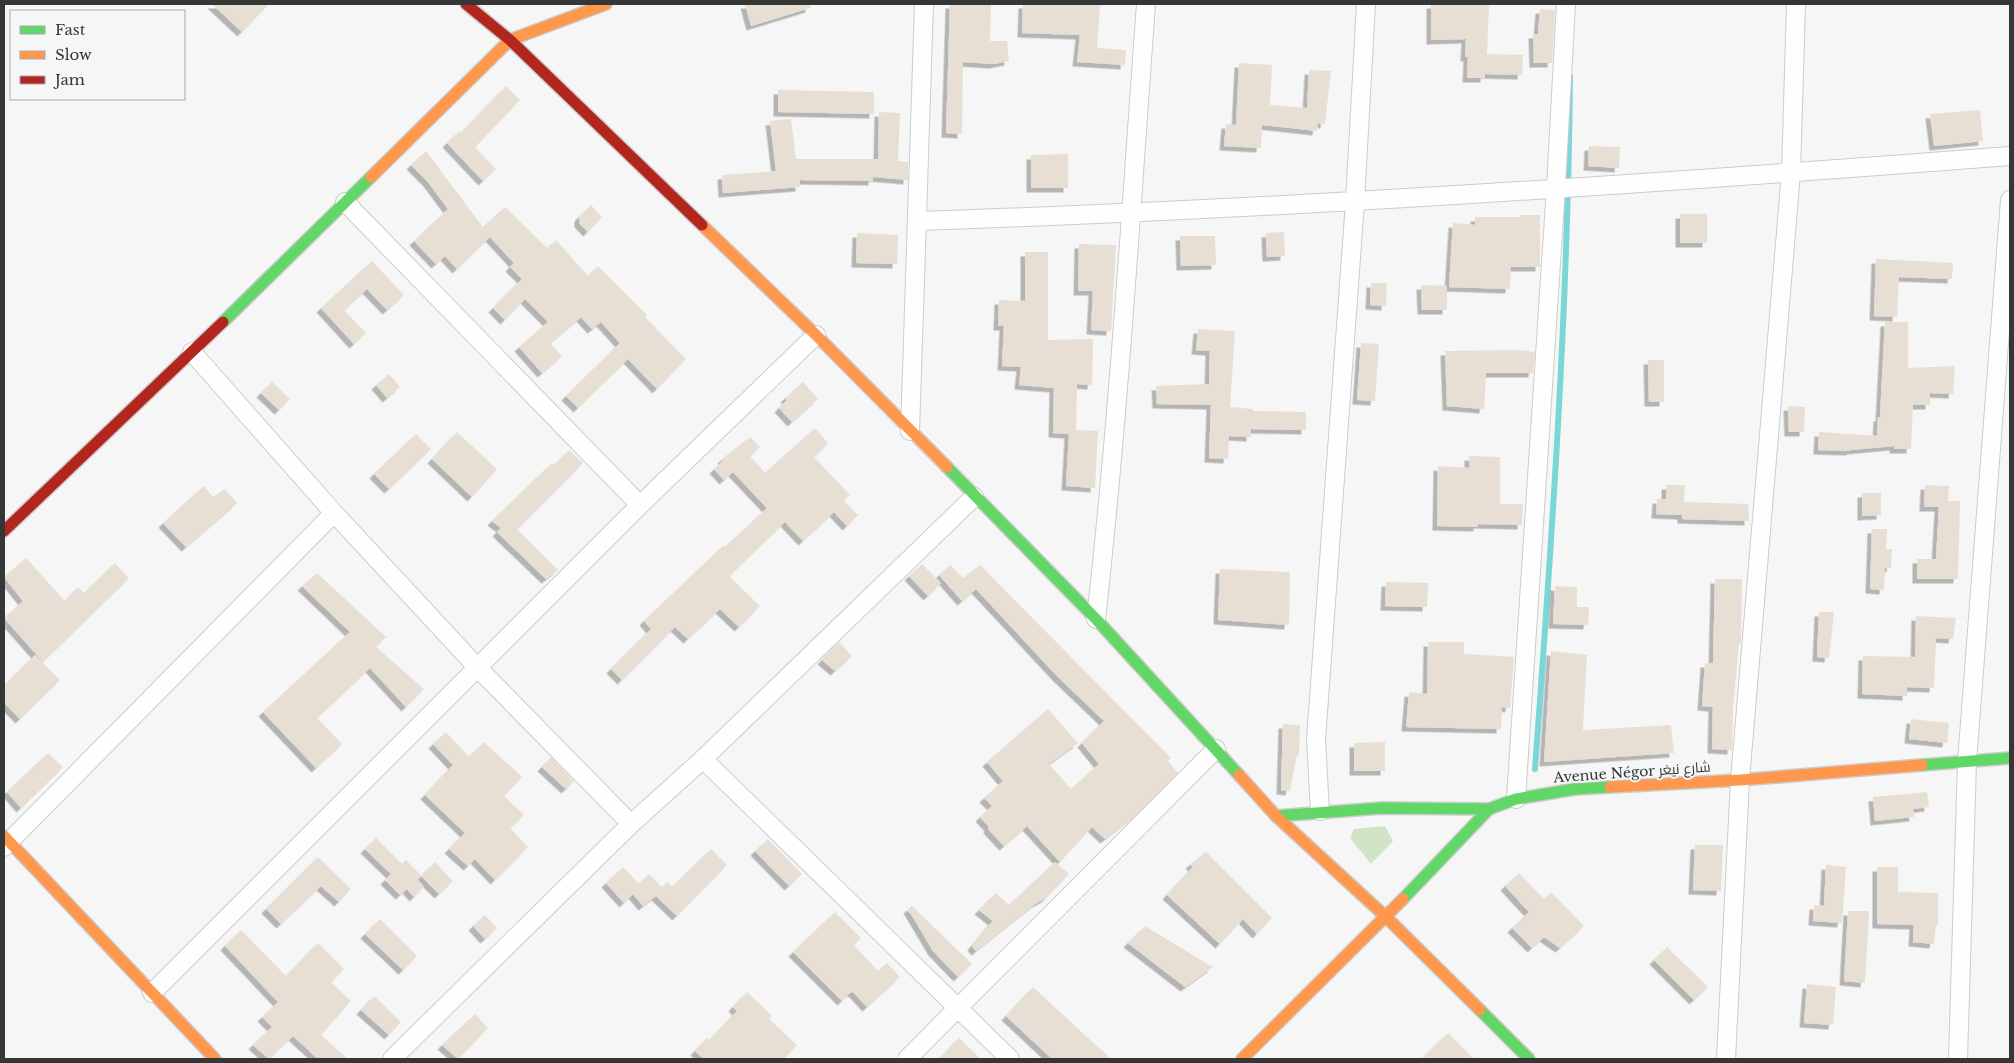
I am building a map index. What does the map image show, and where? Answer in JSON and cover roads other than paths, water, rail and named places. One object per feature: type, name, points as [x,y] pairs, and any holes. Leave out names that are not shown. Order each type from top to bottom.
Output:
[{"type":"street","points":[[466,4],[510,40],[816,335],[974,497],[1096,618],[1276,816],[1386,917],[1529,1059]]},
{"type":"street","points":[[4,531],[192,352],[510,40],[606,4]]},
{"type":"street","points":[[910,431],[924,4]]},
{"type":"street","points":[[1096,618],[1131,214],[1146,4]]},
{"type":"street","points":[[1320,811],[1316,740],[1355,202],[1366,4]]},
{"type":"street","points":[[1516,799],[1556,187],[1566,4]]},
{"type":"street","points":[[1726,1059],[1740,780],[1791,173],[1796,4]]},
{"type":"street","points":[[917,221],[1131,214],[1355,202],[1556,187],[1791,173],[2010,156]]},
{"type":"street","points":[[1958,1059],[1967,762],[2010,200]]},
{"type":"street","points":[[346,202],[640,505]]},
{"type":"street","points":[[152,993],[640,505],[816,335]]},
{"type":"street","points":[[192,352],[334,513],[477,667],[631,824]]},
{"type":"street","points":[[392,1059],[631,824],[703,759],[974,497]]},
{"type":"street","points":[[215,1059],[6,841],[334,513]]},
{"type":"street","points":[[907,1059],[958,1010],[1216,749]]},
{"type":"street","name":"Avenue Négor شارع نيغر","points":[[1242,1059],[1386,917],[1489,809],[1516,799],[1575,789],[1740,780],[2010,758]]},
{"type":"street","points":[[703,759],[1010,1059]]},
{"type":"street","points":[[1276,816],[1320,811],[1431,807],[1489,809]]},
{"type":"waterway","points":[[1535,769],[1563,336],[1570,76]]}]
